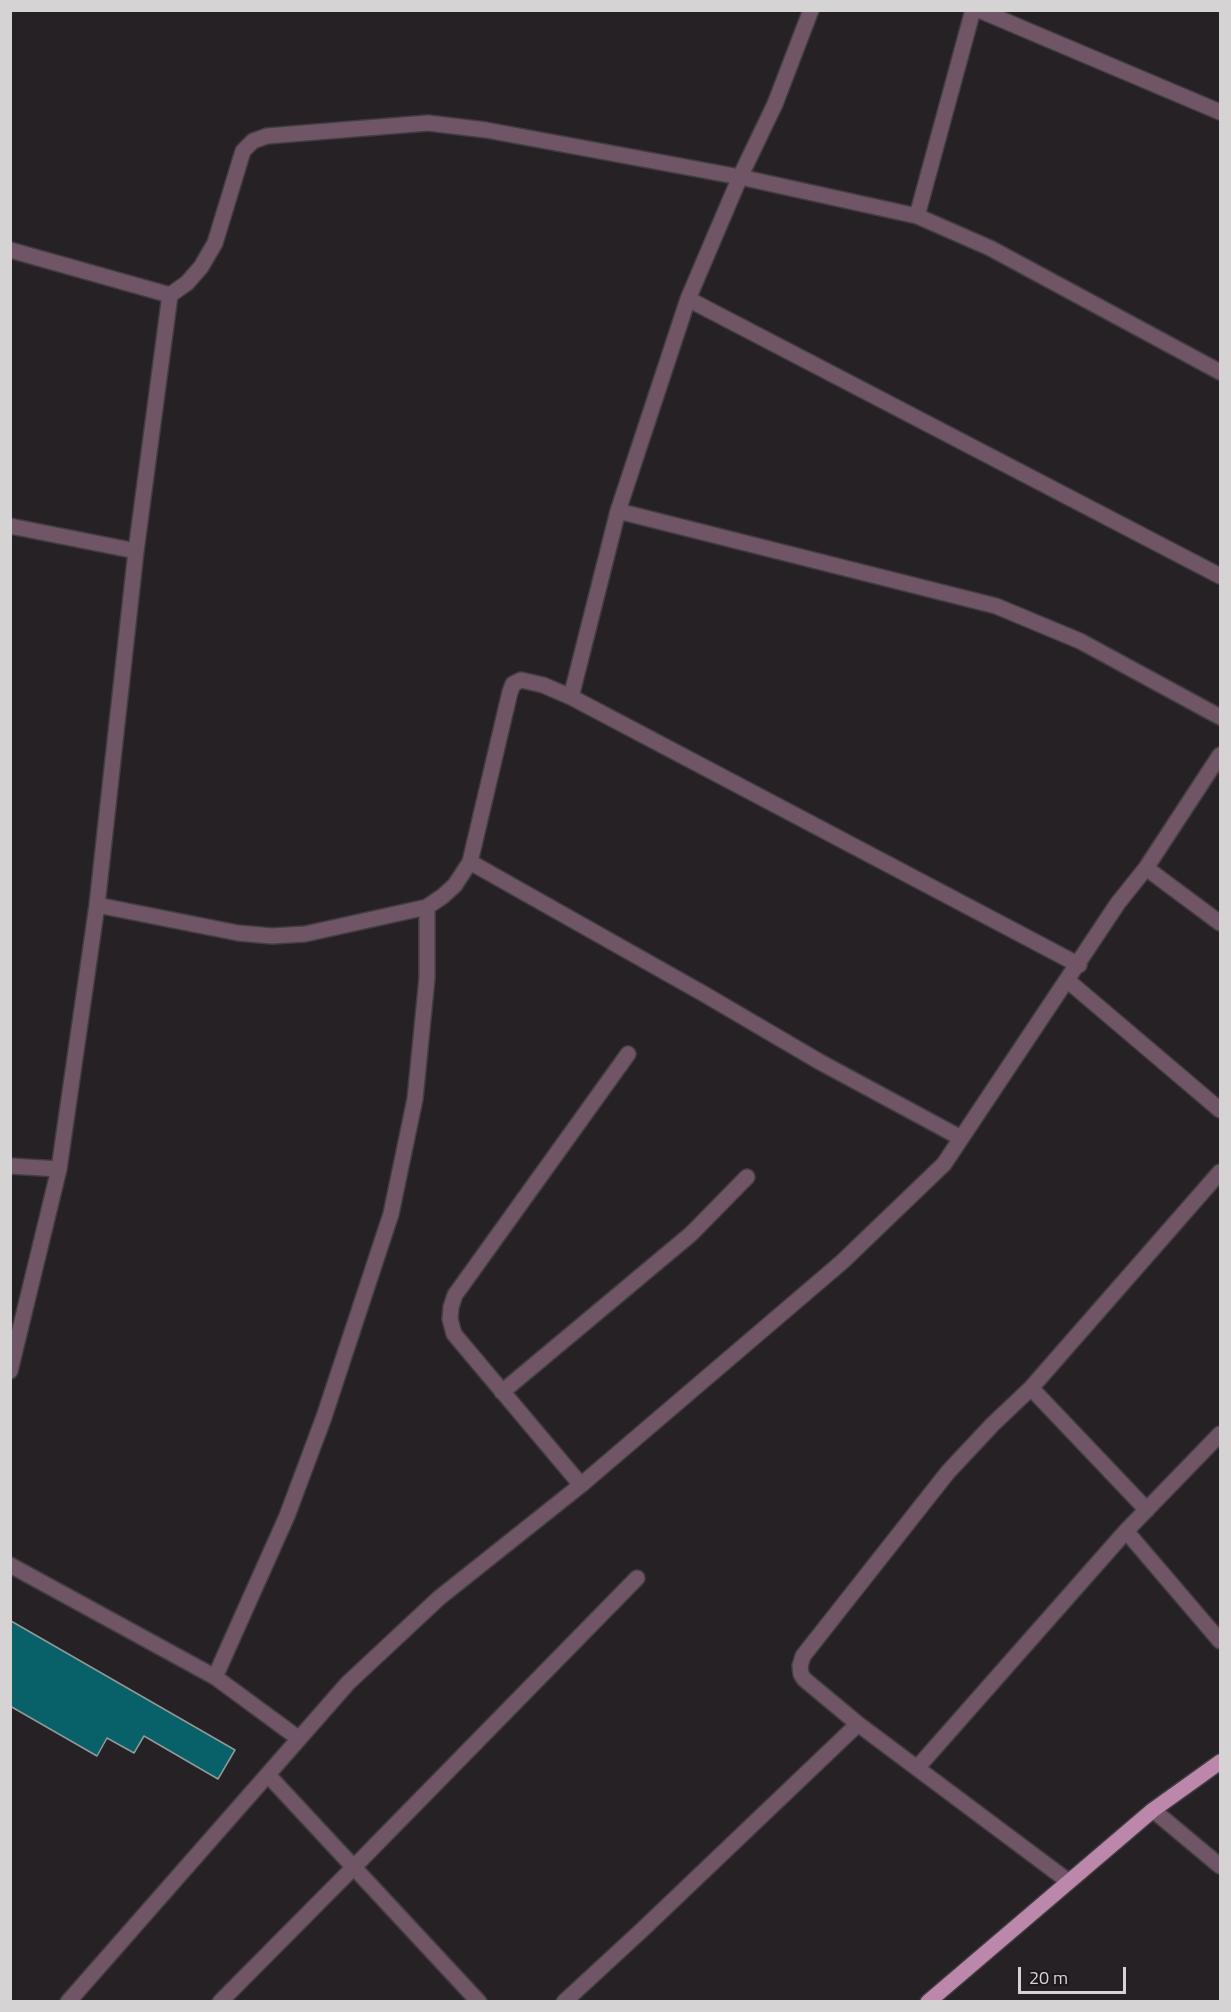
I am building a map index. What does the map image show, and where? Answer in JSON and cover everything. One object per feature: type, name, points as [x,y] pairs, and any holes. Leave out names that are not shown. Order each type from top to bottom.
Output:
[{"type":"main road","points":[[928,2001],[1153,1810],[1221,1762]]},
{"type":"street","points":[[571,697],[618,511],[688,300],[740,177],[775,104],[810,10]]},
{"type":"street","points":[[916,216],[973,10]]},
{"type":"street","points":[[979,10],[1221,112]]},
{"type":"street","points":[[10,250],[170,295],[187,284],[201,267],[215,243],[243,150],[253,141],[267,136],[428,123],[486,130],[740,177],[916,216],[990,248],[1221,372]]},
{"type":"street","points":[[10,1371],[59,1168],[97,905],[136,551],[170,295]]},
{"type":"street","points":[[688,300],[1221,576]]},
{"type":"street","points":[[618,511],[996,606],[1080,641],[1221,717]]},
{"type":"street","points":[[10,526],[136,551]]},
{"type":"street","points":[[97,905],[238,933],[272,936],[305,934],[427,907],[455,885],[470,862],[510,692],[513,684],[521,680],[532,681],[571,697],[1078,965]]},
{"type":"street","points":[[68,2001],[348,1683],[439,1598],[581,1485],[842,1262],[944,1164],[1118,903],[1146,868],[1221,755]]},
{"type":"street","points":[[470,862],[820,1062],[961,1138]]},
{"type":"street","points":[[1146,868],[1221,923]]},
{"type":"street","points":[[216,1677],[287,1516],[324,1417],[391,1214],[415,1099],[427,978],[427,907]]},
{"type":"street","points":[[1067,980],[1221,1110]]},
{"type":"street","points":[[581,1485],[454,1334],[450,1319],[455,1295],[628,1054]]},
{"type":"street","points":[[10,1166],[59,1168]]},
{"type":"street","points":[[1068,1881],[858,1724],[804,1679],[800,1666],[803,1656],[948,1472],[1031,1388],[1221,1172]]},
{"type":"street","points":[[502,1392],[691,1234],[747,1176]]},
{"type":"street","points":[[1031,1388],[1147,1510]]},
{"type":"street","points":[[917,1768],[1126,1531],[1221,1434]]},
{"type":"street","points":[[1126,1531],[1221,1641]]},
{"type":"street","points":[[10,1565],[216,1677],[298,1738]]},
{"type":"street","points":[[220,2001],[637,1578]]},
{"type":"street","points":[[564,2001],[642,1930],[858,1724]]},
{"type":"street","points":[[268,1775],[479,2001]]},
{"type":"street","points":[[1153,1810],[1221,1866]]},
{"type":"building","points":[[11,1621],[235,1750],[218,1779],[144,1736],[134,1753],[107,1738],[97,1756],[10,1706]]}]
